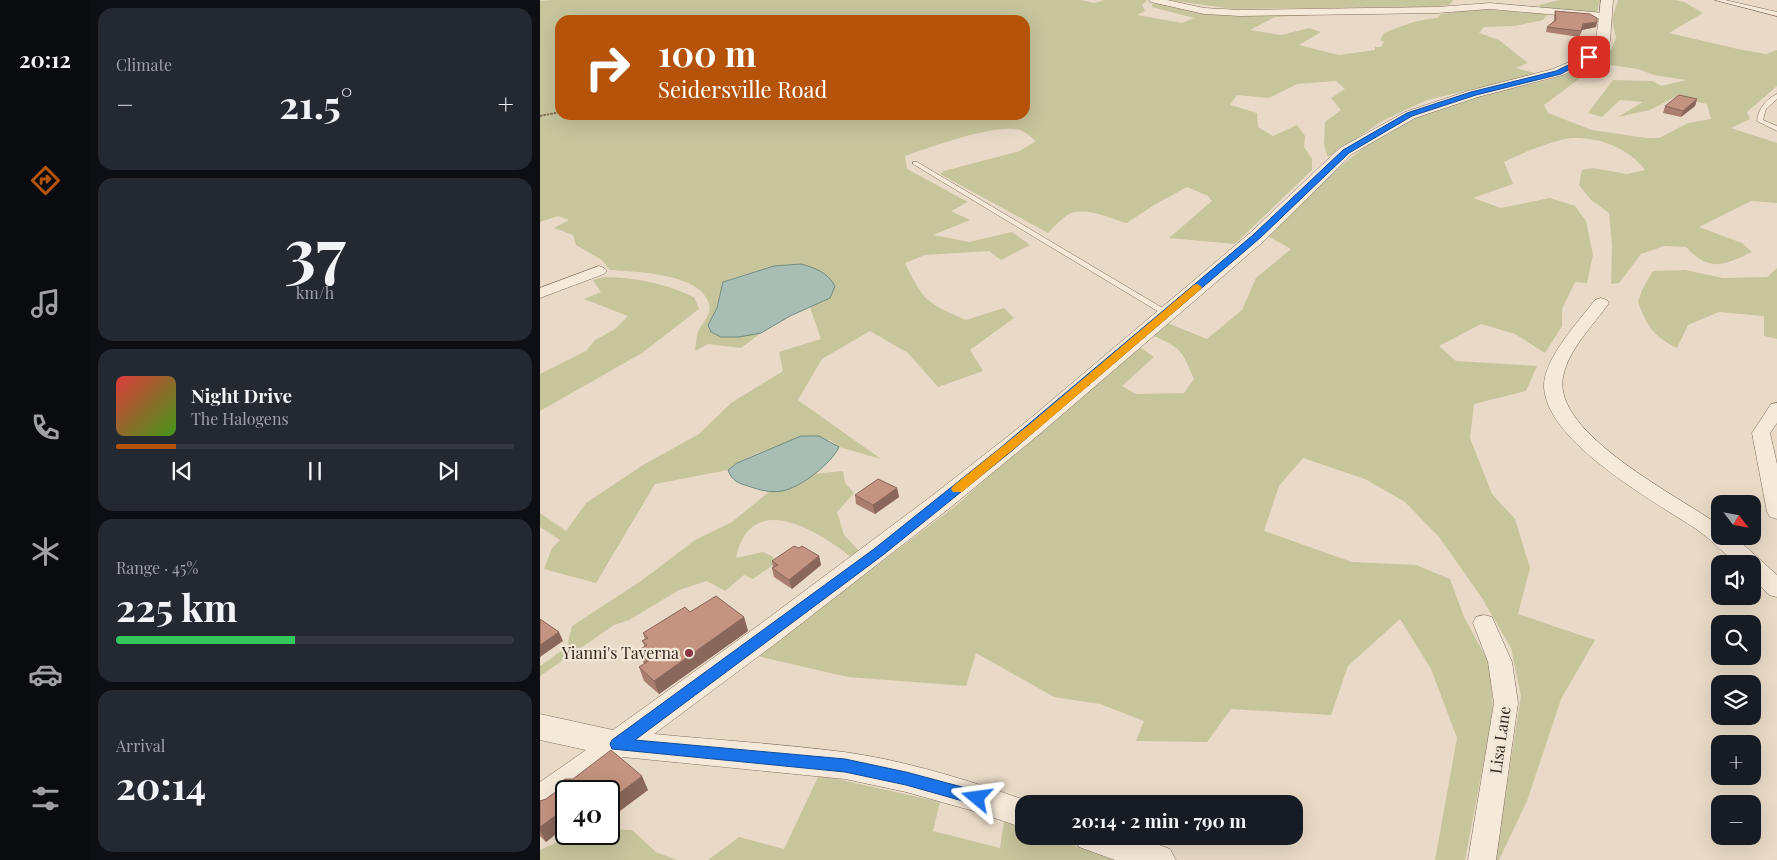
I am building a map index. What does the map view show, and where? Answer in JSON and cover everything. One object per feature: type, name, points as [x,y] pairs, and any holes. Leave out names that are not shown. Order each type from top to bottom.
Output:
[{"type":"street","points":[[1154,0],[1195,9],[1240,13],[1437,10],[1490,6],[1604,16]]},
{"type":"street","points":[[540,801],[879,552],[1034,427],[1256,236],[1346,152],[1410,115],[1473,94],[1558,72],[1581,62],[1596,52],[1603,41],[1607,0]]},
{"type":"street","points":[[540,293],[598,271]]},
{"type":"street","points":[[1602,303],[1571,341],[1554,381],[1553,390],[1557,405],[1563,415],[1580,436],[1602,456],[1706,526],[1746,556],[1777,589]]},
{"type":"street","points":[[1777,408],[1761,433],[1777,512]]},
{"type":"street","name":"Lisa Lane","points":[[1482,860],[1506,703],[1500,662],[1484,623]]},
{"type":"street","points":[[540,727],[618,744],[845,766],[906,778],[1015,811]]},
{"type":"street","points":[[1116,845],[1158,860]]},
{"type":"lane","points":[[1718,0],[1777,14]]},
{"type":"lane","points":[[1777,96],[1763,106],[1760,115],[1760,121],[1777,129]]},
{"type":"lane","points":[[915,163],[1167,313]]},
{"type":"path","points":[[540,116],[555,113]]},
{"type":"shaded area","points":[[1081,0],[1094,3],[1104,0],[1147,0],[1142,5],[1145,11],[1137,15],[1182,23],[1194,18],[1152,7],[1152,4],[1162,3],[1193,11],[1230,15],[1327,14],[1275,17],[1250,30],[1281,35],[1309,28],[1321,32],[1299,45],[1339,55],[1375,50],[1375,47],[1381,47],[1384,42],[1380,40],[1384,33],[1417,21],[1437,18],[1441,14],[1478,9],[1547,15],[1543,20],[1515,26],[1484,27],[1479,33],[1499,40],[1528,63],[1516,68],[1538,74],[1427,100],[1384,120],[1328,157],[1324,145],[1325,122],[1341,110],[1331,98],[1345,89],[1336,81],[1297,84],[1269,98],[1237,95],[1230,105],[1257,113],[1258,127],[1273,136],[1297,125],[1305,136],[1304,147],[1312,159],[1312,170],[1235,244],[1169,238],[1212,201],[1208,196],[1187,187],[1154,205],[1127,223],[1083,211],[1069,214],[1048,233],[940,174],[944,171],[1020,151],[1036,141],[1020,130],[995,130],[980,133],[905,156],[907,169],[968,202],[951,211],[970,220],[933,235],[969,242],[1012,232],[1030,245],[1001,260],[989,251],[925,255],[905,263],[922,294],[935,305],[966,320],[1004,308],[1014,318],[970,350],[983,371],[938,387],[908,353],[870,331],[822,359],[798,400],[881,459],[839,447],[830,440],[817,441],[764,451],[739,462],[728,470],[655,484],[596,583],[544,569],[552,548],[560,540],[540,527],[540,513],[566,531],[586,503],[643,465],[699,434],[731,403],[783,371],[779,352],[821,339],[810,307],[830,298],[801,264],[761,270],[723,282],[717,308],[708,325],[721,337],[739,337],[761,333],[741,348],[708,344],[695,351],[699,329],[708,316],[710,309],[704,294],[695,286],[667,276],[610,270],[602,260],[576,245],[573,235],[554,228],[569,220],[558,216],[540,222],[540,1]]},
{"type":"shaded area","points":[[1168,0],[1453,1],[1449,5],[1428,7],[1233,9]]},
{"type":"shaded area","points":[[1559,0],[1600,0],[1597,12],[1541,8],[1539,5]]},
{"type":"shaded area","points":[[1618,0],[1675,0],[1684,2],[1703,13],[1669,33],[1766,54],[1777,50],[1777,86],[1747,112],[1750,119],[1731,128],[1777,143],[1777,203],[1751,201],[1699,227],[1742,243],[1752,252],[1733,261],[1717,264],[1702,260],[1686,247],[1664,246],[1641,254],[1619,283],[1611,284],[1612,246],[1609,213],[1591,200],[1579,185],[1582,170],[1593,168],[1627,174],[1645,170],[1623,150],[1604,142],[1584,138],[1549,143],[1504,162],[1513,184],[1473,198],[1501,208],[1550,198],[1575,206],[1586,221],[1593,255],[1587,283],[1575,282],[1562,309],[1562,326],[1545,353],[1515,334],[1481,324],[1439,346],[1456,361],[1537,366],[1526,391],[1474,404],[1470,438],[1492,494],[1515,519],[1530,568],[1518,614],[1595,640],[1561,699],[1527,801],[1499,860],[1495,860],[1521,696],[1511,648],[1482,598],[1439,537],[1405,502],[1365,479],[1303,458],[1279,486],[1264,531],[1352,562],[1416,565],[1450,579],[1464,617],[1490,665],[1493,713],[1465,860],[1435,860],[1457,738],[1431,669],[1400,619],[1348,666],[1331,715],[1231,709],[1207,742],[1136,741],[1144,721],[1100,704],[1054,697],[976,653],[966,686],[848,677],[757,656],[958,504],[1027,441],[1140,347],[1154,357],[1122,386],[1136,394],[1184,393],[1194,379],[1186,361],[1175,347],[1152,335],[1165,322],[1207,339],[1242,310],[1256,278],[1291,249],[1266,235],[1357,153],[1397,126],[1443,107],[1551,79],[1590,65],[1591,70],[1544,105],[1548,113],[1592,130],[1646,138],[1659,138],[1688,123],[1711,119],[1707,104],[1675,97],[1650,110],[1618,117],[1643,102],[1620,100],[1602,117],[1588,113],[1613,80],[1653,81],[1661,86],[1686,80],[1610,65],[1597,59],[1611,50],[1616,38],[1612,20]]},
{"type":"shaded area","points":[[801,264],[820,271],[832,281],[835,286],[830,298],[790,316],[761,333],[739,337],[721,337],[711,332],[708,325],[717,308],[723,282],[774,266]]},
{"type":"shaded area","points":[[1777,268],[1777,339],[1764,336],[1764,316],[1719,312],[1688,325],[1677,348],[1662,340],[1652,330],[1638,302],[1642,290],[1653,271],[1685,270],[1723,278],[1767,277]]},
{"type":"shaded area","points":[[604,277],[639,280],[672,288],[694,297],[699,309],[642,353],[540,411],[540,374],[586,351],[595,340],[615,329],[628,316],[584,299],[601,292],[593,280]]},
{"type":"shaded area","points":[[801,436],[819,436],[839,447],[823,467],[798,485],[782,491],[765,491],[738,483],[733,479],[728,470],[737,463]]},
{"type":"shaded area","points":[[843,471],[845,483],[854,493],[837,512],[844,535],[861,553],[853,559],[823,537],[805,528],[787,522],[770,520],[756,525],[744,537],[736,558],[763,552],[773,557],[777,562],[753,579],[744,575],[725,591],[707,581],[679,590],[629,620],[614,625],[540,676],[540,666],[567,647],[572,626],[641,581],[695,540],[732,522],[770,491],[783,491],[813,474]]},
{"type":"shaded area","points":[[819,775],[940,802],[933,831],[1000,848],[1004,821],[1015,825],[1015,845],[1073,845],[1114,860],[708,860],[739,837],[784,849]]},
{"type":"shaded area","points":[[620,829],[632,830],[656,852],[677,860],[540,860],[540,850],[555,843],[555,845],[620,845]]},
{"type":"building","points":[[1555,11],[1590,14],[1597,18],[1597,22],[1583,24],[1581,31],[1547,27],[1556,20]]},
{"type":"building","points":[[1679,95],[1697,99],[1683,111],[1665,106]]},
{"type":"building","points":[[878,479],[897,488],[873,505],[855,495]]},
{"type":"building","points":[[794,546],[799,548],[802,546],[819,556],[789,580],[772,568],[778,565],[772,561]]},
{"type":"building","points":[[716,596],[744,617],[654,681],[639,667],[650,660],[639,650],[647,645],[642,641],[648,638],[643,633],[685,607],[690,612]]},
{"type":"building","points":[[540,619],[559,632],[540,645]]},
{"type":"building","points":[[611,750],[642,776],[620,793],[620,780],[564,780],[573,779]]},
{"type":"building","points":[[555,792],[555,816],[540,827],[540,801]]},
{"type":"slow traffic","points":[[958,489],[1034,427],[1197,287]]},
{"type":"place","name":"Yianni's Taverna","points":[[689,653]]},
{"type":"route","points":[[977,798],[906,778],[845,766],[618,744],[879,552],[1004,452],[1256,236],[1346,152],[1410,115],[1473,94],[1565,70],[1589,57]]}]
